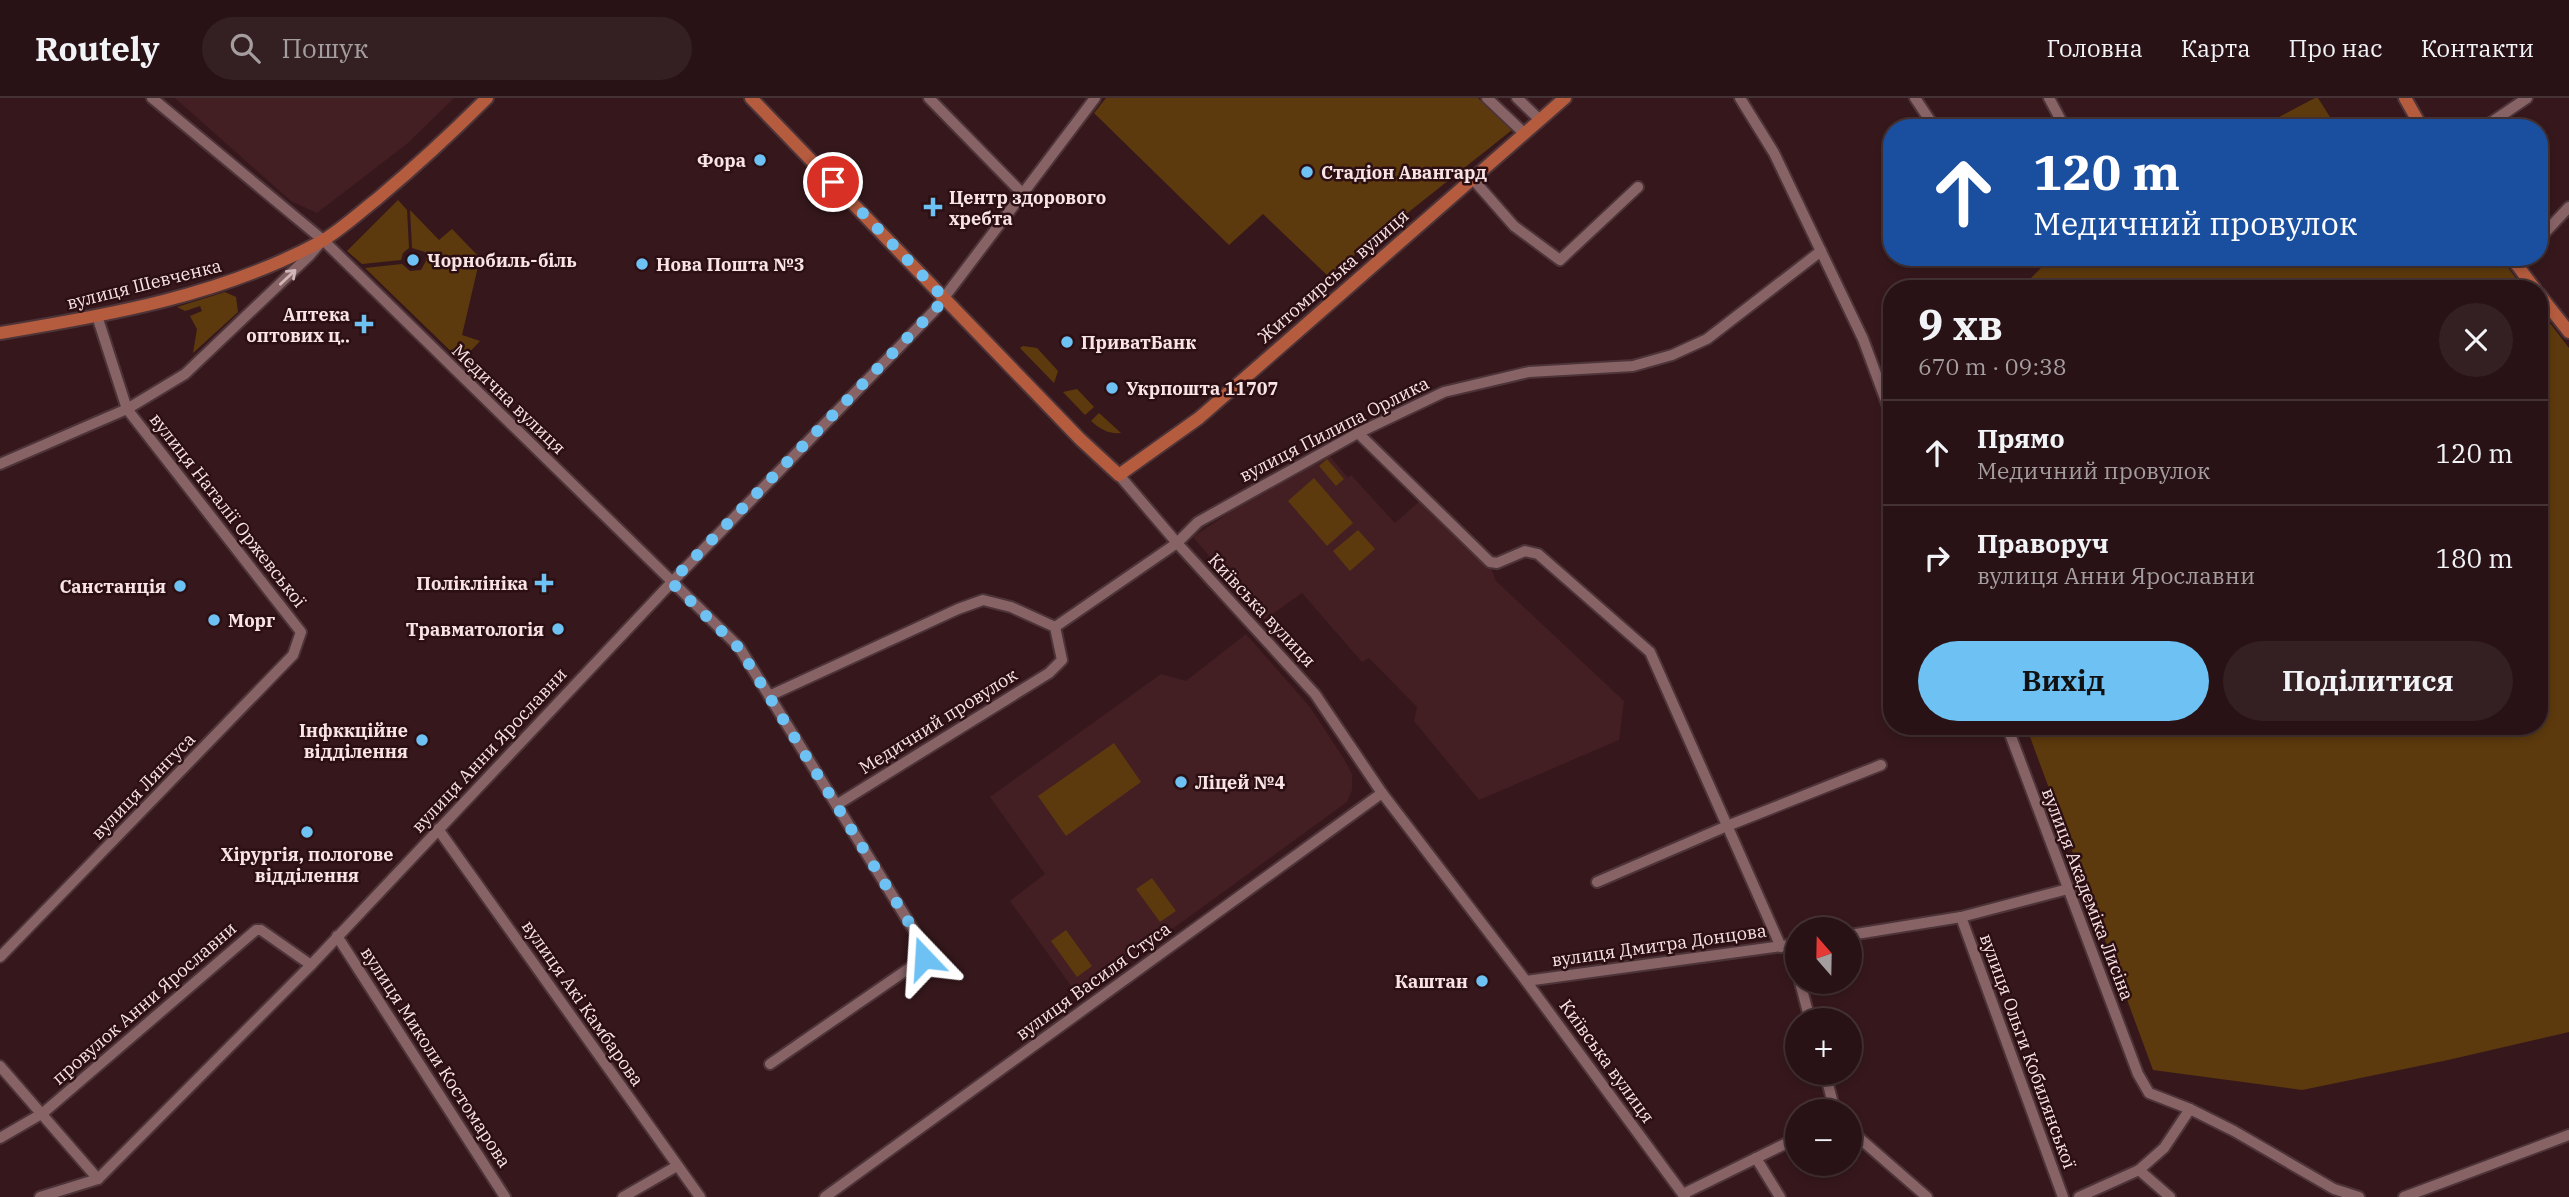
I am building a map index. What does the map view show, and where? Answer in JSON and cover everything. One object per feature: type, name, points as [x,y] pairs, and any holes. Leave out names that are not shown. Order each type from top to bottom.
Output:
[{"type":"main road","name":"Київська вулиця","points":[[751,98],[1080,439],[1119,475]]},
{"type":"main road","name":"Житомирська вулиця","points":[[1119,475],[1199,418],[1471,177],[1565,98]]},
{"type":"main road","points":[[2405,98],[2417,119]]},
{"type":"main road","name":"вулиця Шевченка","points":[[0,333],[97,316],[197,292],[234,280],[323,240],[342,228],[415,167],[482,99]]},
{"type":"main road","points":[[2548,305],[2569,332]]},
{"type":"street","name":"Медична вулиця","points":[[152,98],[323,240],[671,582]]},
{"type":"street","points":[[929,98],[1021,192]]},
{"type":"street","points":[[938,107],[946,98]]},
{"type":"street","name":"вулиця Анни Ярославни","points":[[40,1197],[98,1179],[311,965],[671,582],[945,299],[1021,192],[1095,98]]},
{"type":"street","points":[[1488,98],[1524,133]]},
{"type":"street","points":[[1517,98],[1540,120]]},
{"type":"street","points":[[1740,98],[1774,153],[1863,339],[1883,393]]},
{"type":"street","points":[[1915,98],[1929,119]]},
{"type":"street","points":[[2049,98],[2060,119]]},
{"type":"street","points":[[2496,119],[2527,98]]},
{"type":"street","points":[[1471,177],[1514,226],[1560,260],[1639,187]]},
{"type":"street","points":[[2548,229],[2569,207]]},
{"type":"street","points":[[0,464],[127,409],[185,374],[323,240]]},
{"type":"street","name":"вулиця Пилипа Орлика","points":[[1177,543],[1198,522],[1358,433],[1444,392],[1529,372],[1633,366],[1672,355],[1707,339],[1821,251]]},
{"type":"street","points":[[97,316],[127,409]]},
{"type":"street","name":"вулиця Наталії Оржевської","points":[[127,409],[301,632]]},
{"type":"street","points":[[1358,433],[1490,562],[1497,563],[1525,551],[1538,554],[1650,652],[1727,826],[1785,937]]},
{"type":"street","name":"Київська вулиця","points":[[1119,475],[1177,543],[1315,694],[1382,793],[1526,981],[1684,1196]]},
{"type":"street","points":[[769,696],[983,600],[1011,607],[1055,626],[1177,543]]},
{"type":"street","points":[[671,582],[739,648],[926,950],[924,958],[770,1064]]},
{"type":"street","name":"Медичний провулок","points":[[838,804],[1049,673],[1062,660],[1055,626]]},
{"type":"street","name":"вулиця Лянгуса","points":[[0,957],[293,655],[301,632]]},
{"type":"street","name":"вулиця Академіка Лисіна","points":[[2010,735],[2138,1074],[2149,1093],[2190,1109]]},
{"type":"street","points":[[1597,881],[1881,765]]},
{"type":"street","name":"вулиця Василя Стуса","points":[[825,1197],[1382,793]]},
{"type":"street","name":"вулиця Акі Камбарова","points":[[438,829],[700,1197]]},
{"type":"street","points":[[1862,933],[1961,917],[2068,889]]},
{"type":"street","name":"вулиця Ольги Кобилянської","points":[[1961,917],[2063,1197]]},
{"type":"street","name":"провулок Анни Ярославни","points":[[0,1138],[43,1113],[256,930],[261,930],[311,965]]},
{"type":"street","name":"вулиця Миколи Костомарова","points":[[337,936],[505,1197]]},
{"type":"street","name":"вулиця Дмитра Донцова","points":[[1526,981],[1785,946]]},
{"type":"street","points":[[0,1066],[98,1179]]},
{"type":"street","points":[[2079,1197],[2139,1171],[2164,1148],[2190,1109],[2234,1131],[2334,1189],[2359,1197]]},
{"type":"street","points":[[2404,1197],[2569,1135]]},
{"type":"street","points":[[1862,1140],[1927,1197]]},
{"type":"street","points":[[1684,1196],[1785,1144]]},
{"type":"street","points":[[1756,1158],[1780,1197]]},
{"type":"street","points":[[624,1197],[677,1166]]},
{"type":"street","points":[[2139,1171],[2170,1197]]},
{"type":"shaded area","points":[[175,98],[454,98],[408,143],[317,213],[291,201]]},
{"type":"shaded area","name":"Стадіон Авангард","points":[[1106,98],[1478,98],[1512,130],[1328,276],[1263,214],[1229,245],[1094,113]]},
{"type":"shaded area","points":[[2318,98],[2331,119],[2275,119]]},
{"type":"shaded area","points":[[398,200],[407,210],[409,248],[403,253],[401,260],[362,264],[347,251]]},
{"type":"shaded area","points":[[410,210],[439,240],[452,229],[480,258],[462,335],[480,341],[461,361],[365,268],[402,264],[410,271],[421,270],[426,261],[425,252],[412,248]]},
{"type":"shaded area","points":[[2043,266],[2507,266],[2517,280],[2029,280]]},
{"type":"shaded area","points":[[225,292],[236,297],[238,312],[193,353],[197,329],[190,316],[202,311],[200,306],[185,311],[177,307]]},
{"type":"shaded area","points":[[2548,321],[2569,348],[2569,1032],[2302,1090],[2153,1070],[2029,735],[2548,735]]},
{"type":"shaded area","points":[[1020,348],[1037,348],[1058,371],[1054,383]]},
{"type":"shaded area","points":[[1077,389],[1094,407],[1085,415],[1063,392]]},
{"type":"shaded area","points":[[1099,413],[1121,433],[1112,433],[1091,421]]},
{"type":"shaded area","points":[[1329,455],[1348,478],[1351,475],[1395,523],[1421,500],[1490,566],[1496,581],[1624,701],[1619,740],[1479,800],[1414,721],[1417,707],[1369,658],[1362,662],[1302,593],[1264,620],[1193,537],[1236,508]]},
{"type":"shaded area","points":[[1327,459],[1344,479],[1336,486],[1319,466]]},
{"type":"shaded area","points":[[1314,478],[1353,523],[1327,546],[1288,501]]},
{"type":"shaded area","points":[[1358,530],[1375,549],[1350,571],[1333,551]]},
{"type":"shaded area","name":"Ліцей №4","points":[[1246,634],[1310,707],[1344,759],[1352,774],[1352,790],[1347,802],[1079,997],[1010,901],[1045,874],[990,797],[1161,674],[1186,681]]},
{"type":"shaded area","points":[[1114,743],[1141,782],[1066,836],[1038,796]]},
{"type":"shaded area","points":[[1152,878],[1176,911],[1160,922],[1136,889]]},
{"type":"shaded area","points":[[1066,930],[1092,966],[1077,977],[1051,941]]},
{"type":"place","name":"Фора","points":[[760,160]]},
{"type":"place","name":"Стадіон Авангард","points":[[1307,172]]},
{"type":"place","name":"Центр здорового хребта","points":[[933,207]]},
{"type":"place","name":"Чорнобиль-біль","points":[[413,260]]},
{"type":"place","name":"Нова Пошта №3","points":[[642,264]]},
{"type":"place","name":"Аптека оптових ц‥","points":[[364,324]]},
{"type":"place","name":"ПриватБанк","points":[[1067,342]]},
{"type":"place","name":"Укрпошта 11707","points":[[1112,388]]},
{"type":"place","name":"Поліклініка","points":[[544,583]]},
{"type":"place","name":"Санстанція","points":[[180,586]]},
{"type":"place","name":"Морг","points":[[214,620]]},
{"type":"place","name":"Травматологія","points":[[558,629]]},
{"type":"place","name":"Інфккційне відділення","points":[[422,740]]},
{"type":"place","name":"Ліцей №4","points":[[1181,782]]},
{"type":"place","name":"Хірургія, пологове відділення","points":[[307,832]]},
{"type":"place","name":"Каштан","points":[[1482,981]]},
{"type":"route","points":[[833,182],[945,299],[671,582],[739,648],[926,950],[924,958]]}]
